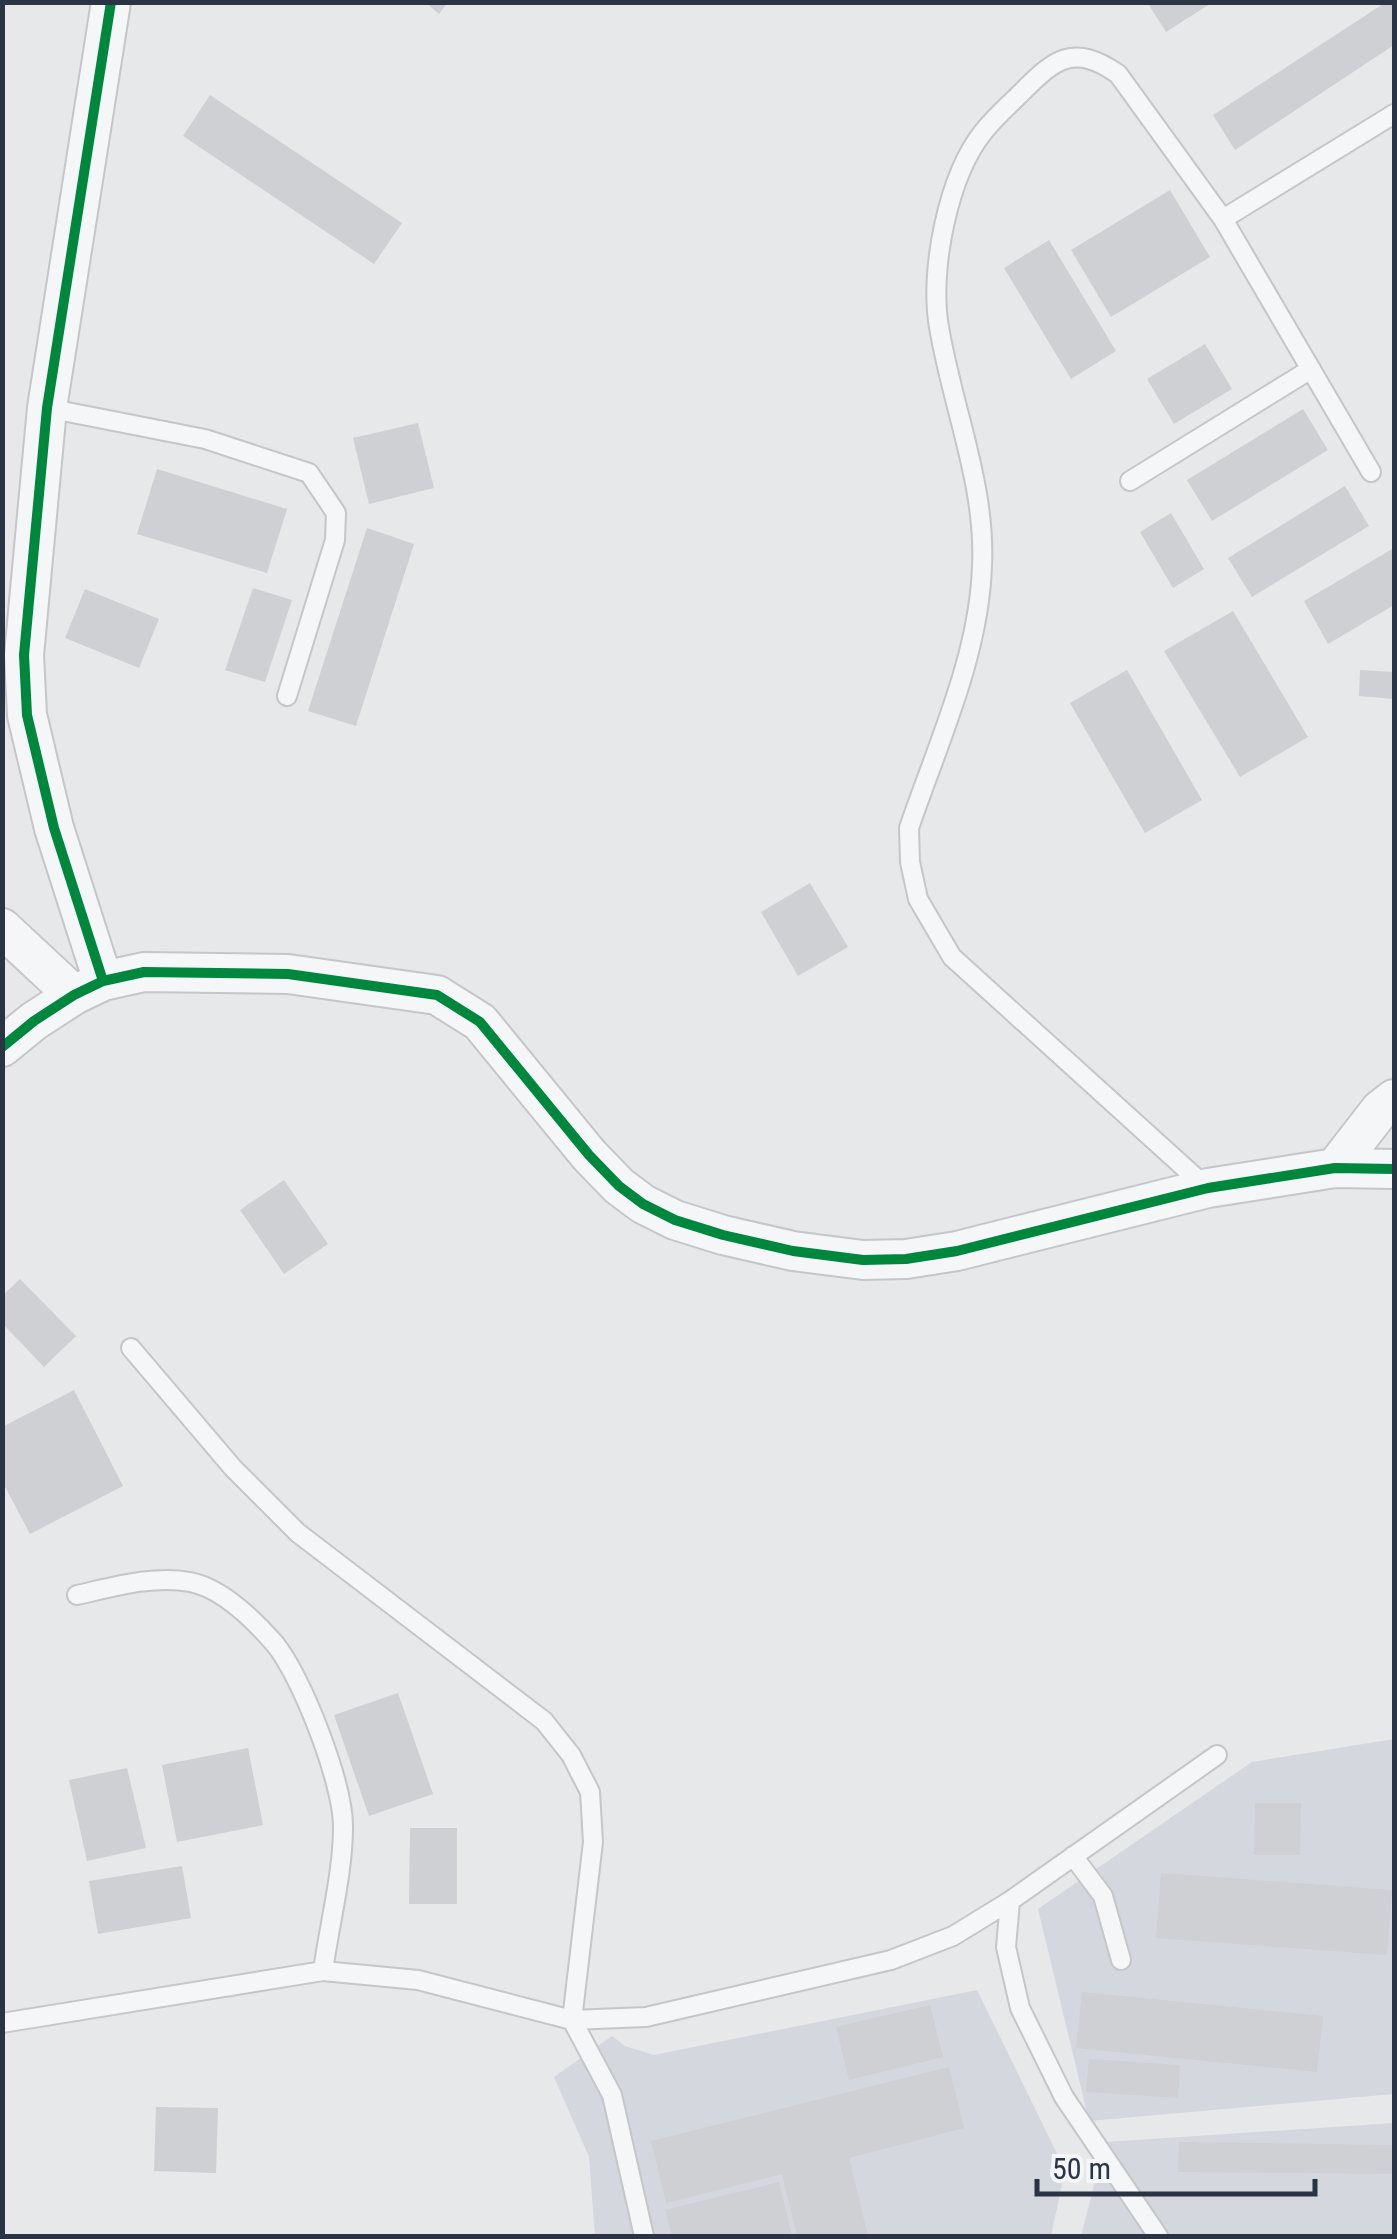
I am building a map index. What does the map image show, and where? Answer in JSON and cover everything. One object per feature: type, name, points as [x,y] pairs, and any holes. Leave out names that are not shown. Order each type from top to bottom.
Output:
[{"type":"street","points":[[88,988],[26,714],[24,654],[47,408],[111,2]]},
{"type":"street","points":[[2,928],[88,988]]},
{"type":"street","points":[[2,1047],[34,1021],[88,988],[144,972],[288,974],[438,995],[480,1022],[588,1155],[643,1204],[707,1230],[792,1251],[863,1260],[906,1259],[957,1251],[1208,1188],[1335,1168],[1394,1168]]},
{"type":"street","points":[[1335,1168],[1380,1110],[1394,1099]]},
{"type":"lane","points":[[1208,1188],[952,957],[918,898],[910,862],[909,828],[978,624],[983,561],[976,496],[937,310],[941,240],[961,170],[982,132],[1047,66],[1064,56],[1084,58],[1104,64],[1118,74],[1224,220],[1371,472]]},
{"type":"lane","points":[[1224,220],[1394,114]]},
{"type":"lane","points":[[1130,482],[1311,368]]},
{"type":"lane","points":[[47,408],[204,439],[309,473],[336,513],[335,540],[287,696]]},
{"type":"lane","points":[[132,1348],[233,1468],[298,1533],[544,1721],[572,1755],[590,1792],[593,1842],[572,2020],[612,2095],[644,2236]]},
{"type":"lane","points":[[77,1595],[139,1581],[192,1582],[228,1599],[276,1646],[304,1696],[338,1784],[343,1827],[323,1971]]},
{"type":"lane","points":[[2,2022],[323,1971],[418,1980],[572,2020],[646,2017],[890,1960],[953,1936],[1217,1755]]},
{"type":"lane","points":[[1073,1856],[1103,1896],[1120,1960]]},
{"type":"lane","points":[[1010,1900],[1006,1947],[1020,2008],[1064,2097],[1158,2236]]},
{"type":"shaded area","points":[[1394,1739],[1394,2094],[1089,2121],[1038,1909],[1252,1762]]},
{"type":"shaded area","points":[[977,1990],[1065,2170],[1051,2236],[595,2236],[589,2157],[554,2077],[612,2036],[625,2046],[654,2055]]},
{"type":"shaded area","points":[[1394,2123],[1394,2236],[1081,2236],[1105,2142]]},
{"type":"building","points":[[425,2],[448,2],[439,14]]},
{"type":"building","points":[[1147,2],[1213,2],[1166,32]]},
{"type":"building","points":[[1386,2],[1394,2],[1394,45],[1235,150],[1213,115]]},
{"type":"building","points":[[210,95],[402,223],[374,264],[183,136]]},
{"type":"building","points":[[1170,190],[1210,257],[1111,317],[1071,250]]},
{"type":"building","points":[[1049,240],[1116,351],[1071,379],[1004,268]]},
{"type":"building","points":[[1205,344],[1232,389],[1174,424],[1147,379]]},
{"type":"building","points":[[1303,409],[1328,450],[1212,521],[1187,480]]},
{"type":"building","points":[[418,423],[434,488],[369,504],[353,438]]},
{"type":"building","points":[[157,469],[287,509],[267,573],[137,534]]},
{"type":"building","points":[[1345,486],[1369,526],[1252,597],[1228,558]]},
{"type":"building","points":[[1171,513],[1204,569],[1173,588],[1140,532]]},
{"type":"building","points":[[367,528],[414,544],[356,726],[308,711]]},
{"type":"building","points":[[1394,548],[1394,605],[1328,644],[1304,601]]},
{"type":"building","points":[[253,588],[292,600],[265,682],[225,670]]},
{"type":"building","points":[[85,589],[159,619],[139,668],[65,638]]},
{"type":"building","points":[[1233,611],[1308,737],[1240,777],[1164,651]]},
{"type":"building","points":[[1127,670],[1202,800],[1145,833],[1070,703]]},
{"type":"building","points":[[1360,670],[1394,672],[1394,699],[1359,696]]},
{"type":"building","points":[[810,883],[848,947],[798,976],[761,912]]},
{"type":"building","points":[[284,1180],[328,1244],[284,1274],[240,1210]]},
{"type":"building","points":[[20,1279],[76,1336],[44,1367],[2,1323],[2,1296]]},
{"type":"building","points":[[74,1390],[123,1486],[30,1534],[2,1481],[2,1427]]},
{"type":"building","points":[[398,1693],[433,1794],[369,1816],[334,1715]]},
{"type":"building","points":[[248,1748],[263,1825],[177,1842],[162,1765]]},
{"type":"building","points":[[127,1768],[146,1848],[87,1861],[69,1780]]},
{"type":"building","points":[[1255,1803],[1301,1803],[1300,1855],[1254,1855]]},
{"type":"building","points":[[410,1828],[457,1828],[457,1904],[409,1904]]},
{"type":"building","points":[[182,1866],[191,1918],[98,1934],[89,1881]]},
{"type":"building","points":[[1161,1873],[1392,1890],[1387,1955],[1156,1938]]},
{"type":"building","points":[[1082,1992],[1323,2016],[1317,2072],[1076,2048]]},
{"type":"building","points":[[930,2005],[943,2057],[849,2080],[836,2027]]},
{"type":"building","points":[[1089,2059],[1180,2065],[1178,2098],[1086,2092]]},
{"type":"building","points":[[949,2067],[964,2128],[849,2158],[868,2236],[797,2236],[782,2174],[666,2203],[651,2141]]},
{"type":"building","points":[[156,2107],[218,2108],[216,2173],[154,2171]]},
{"type":"building","points":[[1179,2142],[1394,2145],[1394,2174],[1178,2172]]},
{"type":"building","points":[[779,2182],[792,2236],[672,2236],[665,2210]]},
{"type":"cycle path","points":[[103,981],[54,828],[27,715],[24,655],[47,408],[111,2]]},
{"type":"cycle path","points":[[2,1047],[74,995],[103,981],[144,972],[288,974],[437,995],[480,1022],[589,1155],[643,1204],[675,1220],[723,1235],[793,1251],[863,1260],[906,1259],[957,1251],[1208,1188],[1335,1168],[1394,1169]]}]
